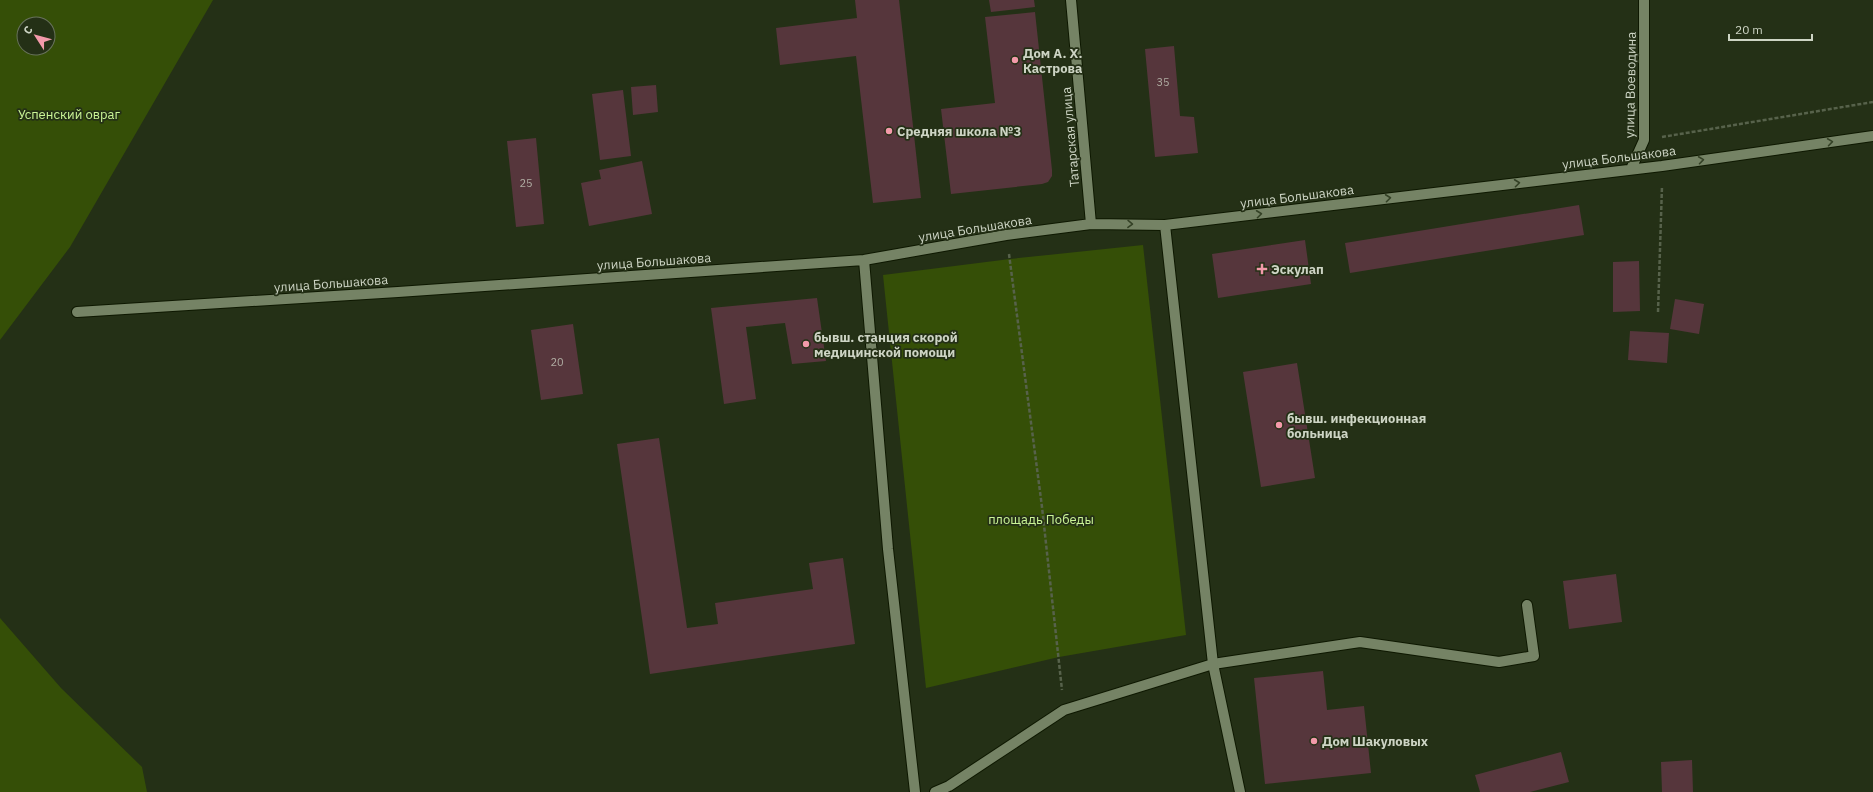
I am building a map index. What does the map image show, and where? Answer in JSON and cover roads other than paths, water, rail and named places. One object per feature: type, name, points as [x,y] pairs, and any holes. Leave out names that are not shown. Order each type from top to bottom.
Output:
[{"type":"street","name":"Татарская улица","points":[[1071,0],[1091,224]]},
{"type":"street","name":"улица Воеводина","points":[[1631,169],[1644,140],[1644,0]]},
{"type":"street","name":"улица Большакова","points":[[77,312],[398,292],[864,260],[1006,236],[1091,224],[1165,225],[1662,166],[1873,136]]},
{"type":"street","points":[[1165,225],[1213,664],[1240,792]]},
{"type":"street","points":[[864,260],[888,549],[915,792]]},
{"type":"street","points":[[935,792],[949,786],[1064,710],[1213,664],[1360,642],[1500,662],[1534,656],[1527,605]]},
{"type":"place","name":"Дом А. Х. Кастрова","points":[[1015,60]]},
{"type":"place","name":"Средняя школа №3","points":[[889,131]]},
{"type":"place","name":"Эскулап","points":[[1262,269]]},
{"type":"place","name":"бывш. станция скорой медицинской помощи","points":[[806,344]]},
{"type":"place","name":"бывш. инфекционная больница","points":[[1279,425]]},
{"type":"place","name":"Дом Шакуловых","points":[[1314,741]]},
{"type":"park label","name":"Успенский овраг","points":[[69,114]]},
{"type":"park label","name":"площадь Победы","points":[[1041,519]]}]
